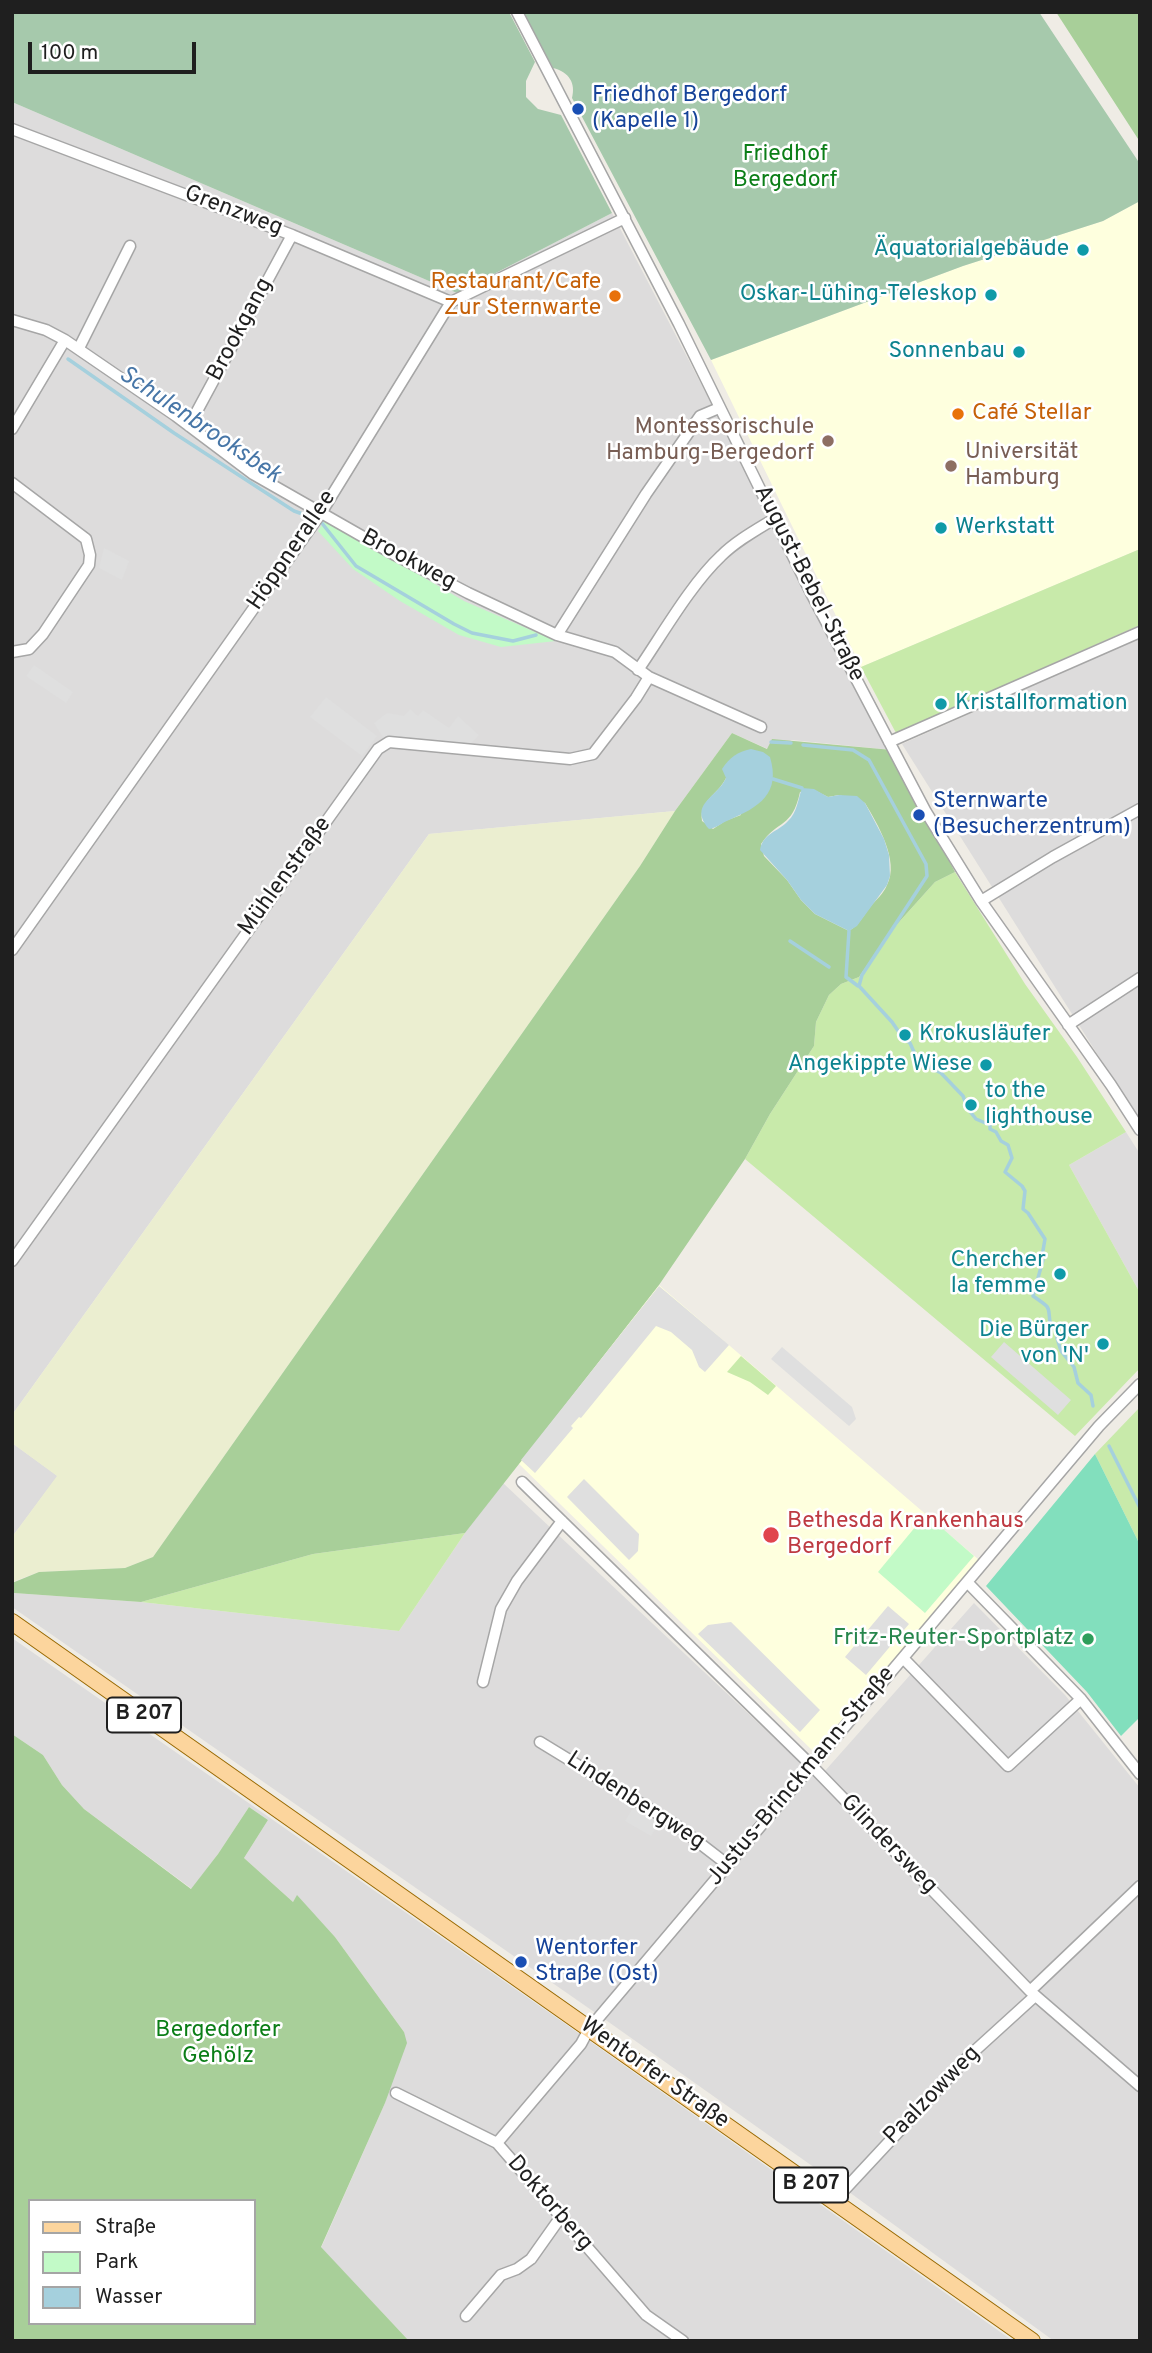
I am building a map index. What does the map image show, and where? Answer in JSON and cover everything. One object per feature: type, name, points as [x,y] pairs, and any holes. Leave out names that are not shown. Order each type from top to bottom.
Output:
[{"type":"main road","name":"Wentorfer Straße","points":[[12,1622],[1032,2341]]},
{"type":"street","name":"August-Bebel-Straße","points":[[517,12],[625,218],[774,519],[926,812],[981,901],[1140,1130]]},
{"type":"street","name":"Grenzweg","points":[[12,129],[292,234],[451,302]]},
{"type":"street","points":[[451,302],[625,218]]},
{"type":"street","name":"Brookgang","points":[[189,426],[292,234]]},
{"type":"street","points":[[79,348],[130,246]]},
{"type":"street","name":"Höppnerallee","points":[[12,950],[321,513],[451,302]]},
{"type":"street","name":"Brookweg","points":[[12,320],[46,330],[79,348],[253,474],[468,593],[557,635],[615,652],[649,677],[761,727]]},
{"type":"street","points":[[12,429],[65,340]]},
{"type":"street","points":[[557,635],[646,494],[695,423],[700,416],[719,408]]},
{"type":"street","points":[[12,484],[86,540],[90,555],[89,565],[43,634],[29,649],[12,652]]},
{"type":"street","points":[[638,670],[720,556],[774,519]]},
{"type":"street","points":[[889,742],[1140,632]]},
{"type":"street","name":"Mühlenstraße","points":[[12,1261],[378,749],[388,742],[569,759],[593,754],[649,677]]},
{"type":"street","points":[[981,901],[1140,808]]},
{"type":"street","points":[[1068,1025],[1140,978]]},
{"type":"street","name":"Justus-Brinckmann-Straße","points":[[497,2143],[810,1765],[1100,1426],[1140,1384]]},
{"type":"street","name":"Glindersweg","points":[[522,1482],[810,1765],[1033,1993],[1140,2086]]},
{"type":"street","points":[[483,1682],[501,1609],[517,1581],[562,1521]]},
{"type":"street","points":[[968,1583],[1081,1699],[1140,1774]]},
{"type":"street","points":[[903,1658],[1008,1766],[1081,1699]]},
{"type":"street","name":"Lindenbergweg","points":[[540,1742],[676,1825],[728,1865]]},
{"type":"street","name":"Paalzowweg","points":[[834,2201],[968,2056],[1140,1886]]},
{"type":"street","name":"Doktorberg","points":[[396,2093],[497,2143],[646,2315],[683,2341]]},
{"type":"street","points":[[466,2316],[501,2275],[517,2269],[531,2259],[560,2218]]},
{"type":"shaded area","points":[[12,102],[457,293],[612,213],[892,750],[792,740],[768,749],[732,733],[675,811],[429,834],[12,1415]]},
{"type":"shaded area","name":"Universität Hamburg","points":[[1140,201],[1140,549],[861,667],[711,360],[963,266],[1103,221]]},
{"type":"shaded area","points":[[104,548],[129,561],[122,580],[99,568]]},
{"type":"shaded area","points":[[1140,638],[1140,1122],[902,744]]},
{"type":"shaded area","points":[[34,665],[73,692],[66,703],[26,676]]},
{"type":"shaded area","points":[[326,697],[377,736],[362,756],[310,717]]},
{"type":"shaded area","points":[[410,709],[418,716],[423,710],[449,728],[458,716],[479,735],[469,746],[384,739],[374,723],[387,713],[404,716]]},
{"type":"shaded area","points":[[675,811],[640,866],[153,1557],[125,1568],[39,1572],[12,1582],[12,1537],[57,1476],[12,1443],[12,1415],[429,834]]},
{"type":"shaded area","points":[[1126,1132],[1140,1154],[1140,1293],[1069,1165]]},
{"type":"shaded area","name":"Bethesda Krankenhaus Bergedorf","points":[[659,1285],[979,1560],[814,1752],[518,1463]]},
{"type":"shaded area","points":[[659,1286],[729,1345],[705,1372],[699,1367],[692,1350],[671,1332],[656,1326],[535,1473],[521,1460]]},
{"type":"shaded area","points":[[1004,1342],[1071,1400],[1058,1415],[991,1357]]},
{"type":"shaded area","points":[[782,1347],[852,1407],[856,1419],[849,1426],[771,1359]]},
{"type":"shaded area","points":[[12,1443],[58,1476],[12,1537]]},
{"type":"shaded area","points":[[584,1479],[639,1534],[638,1551],[629,1560],[567,1497]]},
{"type":"shaded area","points":[[503,1483],[802,1764],[824,1772],[974,1603],[1065,1695],[1140,1788],[1140,2341],[1054,2341],[610,2023],[12,1607],[14,1593],[141,1602],[399,1631],[465,1533]]},
{"type":"shaded area","points":[[888,1606],[909,1624],[866,1675],[845,1657]]},
{"type":"shaded area","points":[[731,1622],[820,1710],[800,1732],[698,1634],[708,1625]]},
{"type":"shaded area","points":[[12,1638],[567,2025],[1013,2341],[409,2341],[321,2248],[385,2103],[404,2032],[335,1937],[297,1896],[293,1902],[244,1858],[268,1820],[249,1807],[192,1889],[84,1809],[62,1785],[43,1755],[12,1734]]},
{"type":"shaded area","points":[[634,1806],[660,1821],[651,1836],[625,1821]]},
{"type":"green space","points":[[12,12],[509,12],[535,62],[526,81],[526,97],[538,109],[561,115],[612,213],[457,293],[12,102]]},
{"type":"green space","name":"Friedhof Bergedorf","points":[[523,12],[1039,12],[1140,164],[1140,201],[1103,221],[963,266],[711,360],[572,98],[570,79],[553,68]]},
{"type":"green space","points":[[1056,12],[1140,12],[1140,142]]},
{"type":"green space","points":[[325,520],[464,601],[556,641],[501,647],[459,635],[400,601],[353,569],[318,531]]},
{"type":"green space","points":[[1140,549],[1140,625],[896,733],[861,667]]},
{"type":"green space","points":[[732,733],[767,749],[772,739],[892,750],[955,872],[935,882],[891,931],[859,977],[841,984],[829,995],[816,1022],[814,1046],[770,1114],[745,1159],[659,1285],[465,1533],[313,1554],[141,1602],[14,1593],[12,1595],[12,1583],[39,1572],[125,1568],[153,1557],[640,866],[675,811]],"holes":[[[726,778],[741,815],[713,829],[702,821],[703,808]],[[814,790],[828,797],[839,795],[865,803],[881,831],[889,854],[891,865],[886,888],[849,931],[815,914],[764,856],[761,844],[789,818],[800,792]]]},
{"type":"green space","points":[[955,872],[1025,984],[1126,1132],[1069,1165],[1140,1293],[1140,1368],[1075,1436],[745,1159],[770,1114],[814,1046],[816,1022],[829,995],[841,984],[859,977],[891,931],[935,882]]},
{"type":"green space","points":[[741,1356],[776,1386],[768,1395],[750,1382],[727,1372]]},
{"type":"green space","points":[[1140,1407],[1140,1545],[1095,1454]]},
{"type":"green space","name":"Fritz-Reuter-Sportplatz","points":[[1095,1454],[1140,1545],[1140,1717],[1121,1736],[1087,1692],[986,1586]]},
{"type":"green space","points":[[926,1514],[974,1556],[925,1613],[878,1572]]},
{"type":"green space","points":[[465,1533],[399,1631],[141,1602],[313,1554]]},
{"type":"green space","name":"Bergedorfer Gehölz","points":[[12,1734],[43,1755],[62,1785],[84,1809],[191,1889],[249,1807],[268,1820],[244,1858],[293,1902],[297,1895],[335,1937],[404,2032],[407,2043],[385,2103],[321,2247],[409,2341],[12,2341]]},
{"type":"water","points":[[751,749],[770,757],[773,770],[770,790],[765,798],[750,810],[709,829],[703,820],[703,807],[726,778],[722,769],[734,756]]},
{"type":"water","points":[[802,788],[814,789],[828,797],[857,796],[865,803],[884,839],[889,855],[890,876],[887,885],[857,926],[849,931],[815,914],[760,850],[764,840],[791,818]]},
{"type":"waterway","name":"Schulenbrooksbek","points":[[68,359],[174,433],[294,511],[314,518]]},
{"type":"waterway","name":"Schulenbrooksbek","points":[[321,522],[356,566],[454,624],[472,633],[513,641],[536,635]]},
{"type":"waterway","name":"Schulenbrooksbek","points":[[771,742],[791,743]]},
{"type":"waterway","name":"Schulenbrooksbek","points":[[803,745],[853,750],[869,760],[926,864],[927,876],[862,975],[859,986],[910,1043],[918,1061],[941,1073],[963,1096],[976,1119],[990,1125],[990,1129],[1008,1145],[1012,1158],[1005,1172],[1025,1191],[1023,1209],[1045,1239],[1043,1260],[1033,1296],[1048,1309],[1051,1327],[1057,1329],[1061,1351],[1074,1367],[1078,1383],[1091,1395],[1093,1406]]},
{"type":"waterway","points":[[773,779],[802,788]]},
{"type":"waterway","points":[[849,931],[846,977],[858,986]]},
{"type":"waterway","points":[[790,941],[829,967]]},
{"type":"waterway","name":"Schulenbrooksbek","points":[[1109,1446],[1140,1508]]},
{"type":"place","name":"Friedhof Bergedorf (Kapelle 1)","points":[[578,109]]},
{"type":"place","name":"Äquatorialgebäude","points":[[1083,250]]},
{"type":"place","name":"Oskar-Lühing-Teleskop","points":[[991,295]]},
{"type":"place","name":"Restaurant/Cafe Zur Sternwarte","points":[[615,296]]},
{"type":"place","name":"Sonnenbau","points":[[1019,352]]},
{"type":"place","name":"Café Stellar","points":[[958,414]]},
{"type":"place","name":"Montessorischule Hamburg-Bergedorf","points":[[828,441]]},
{"type":"place","name":"Universität Hamburg","points":[[951,466]]},
{"type":"place","name":"Werkstatt","points":[[941,528]]},
{"type":"place","name":"Kristallformation","points":[[941,704]]},
{"type":"place","name":"Sternwarte (Besucherzentrum)","points":[[919,815]]},
{"type":"place","name":"Krokusläufer","points":[[905,1035]]},
{"type":"place","name":"Angekippte Wiese","points":[[986,1065]]},
{"type":"place","name":"to the lighthouse","points":[[971,1105]]},
{"type":"place","name":"Chercher la femme","points":[[1060,1274]]},
{"type":"place","name":"Die Bürger von 'N'","points":[[1103,1344]]},
{"type":"place","name":"Bethesda Krankenhaus Bergedorf","points":[[771,1535]]},
{"type":"place","name":"Fritz-Reuter-Sportplatz","points":[[1088,1639]]},
{"type":"place","name":"Wentorfer Straße (Ost)","points":[[521,1962]]}]
